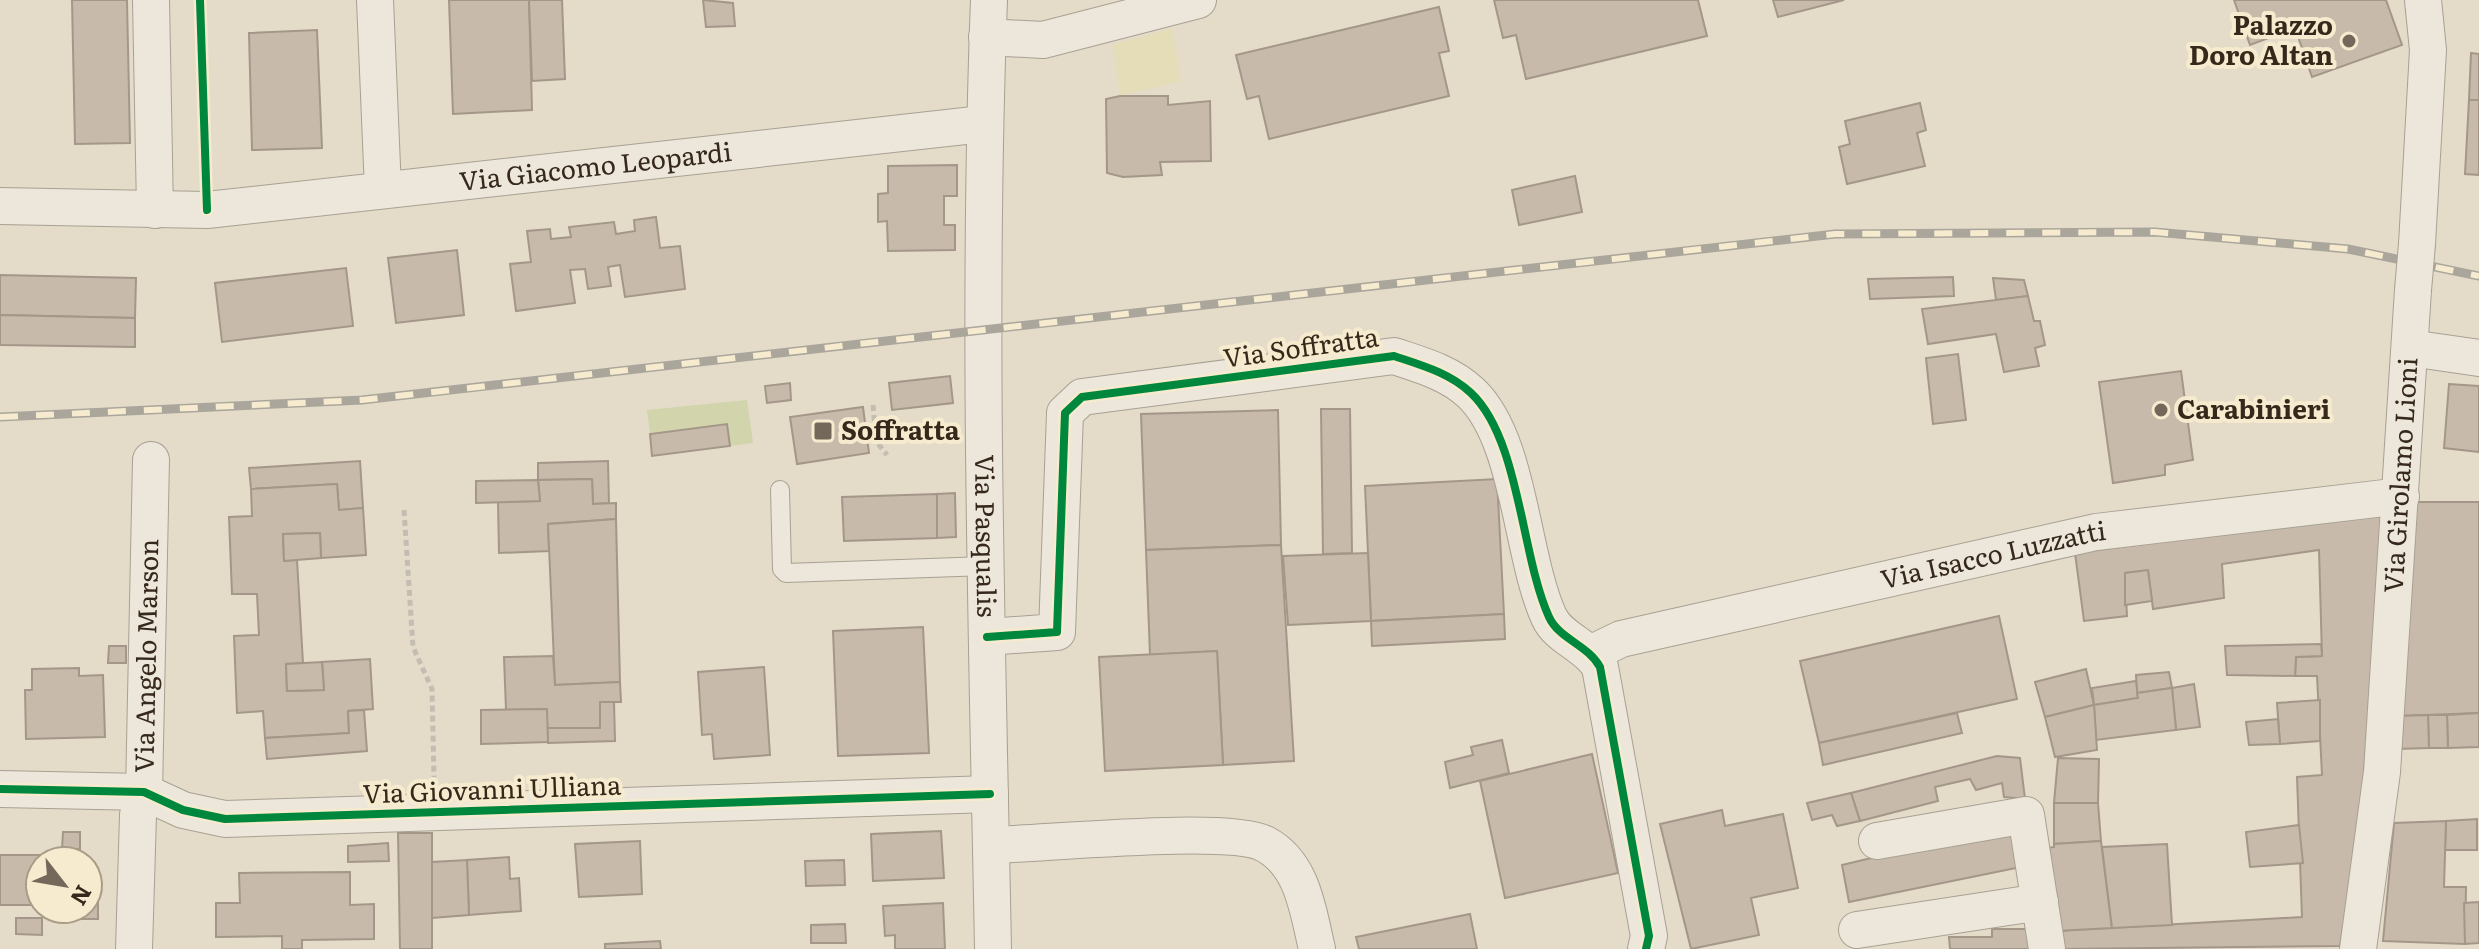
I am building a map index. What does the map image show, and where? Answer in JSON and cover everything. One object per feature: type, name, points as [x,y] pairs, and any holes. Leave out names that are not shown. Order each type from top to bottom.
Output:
[{"type":"street","points":[[151,0],[155,210]]},
{"type":"street","points":[[375,0],[383,190]]},
{"type":"street","name":"Via Pasqualis","points":[[989,0],[983,124],[981,331],[993,949]]},
{"type":"street","points":[[987,37],[1043,40],[1198,0]]},
{"type":"street","name":"Via Girolamo Lioni","points":[[2358,949],[2382,772],[2401,496],[2428,50],[2423,0]]},
{"type":"street","name":"Via Giacomo Leopardi","points":[[0,206],[207,210],[983,124]]},
{"type":"street","points":[[2410,348],[2479,358]]},
{"type":"street","name":"Via Soffratta","points":[[987,637],[1057,632],[1065,413],[1082,397],[1394,356],[1433,369],[1472,394],[1498,437],[1550,621],[1592,653]]},
{"type":"street","name":"Via Angelo Marson","points":[[134,949],[138,815],[144,792],[151,460]]},
{"type":"street","name":"Via Isacco Luzzatti","points":[[1592,653],[1621,639],[2096,532],[2401,496]]},
{"type":"street","points":[[1592,653],[1600,667],[1649,936],[1646,949]]},
{"type":"street","name":"Via Giovanni Ulliana","points":[[0,789],[144,792],[183,810],[225,819],[990,794]]},
{"type":"street","points":[[1877,841],[2026,815],[2047,949]]},
{"type":"street","points":[[991,845],[1222,836],[1265,844],[1294,870],[1303,890],[1317,949]]},
{"type":"street","points":[[1857,930],[2040,902]]},
{"type":"lane","points":[[780,490],[782,569],[786,573],[986,566]]},
{"type":"path","points":[[873,405],[876,441],[887,455]]},
{"type":"path","points":[[404,510],[413,647],[432,689],[434,782]]},
{"type":"shaded area","points":[[1172,28],[1181,81],[1120,96],[1113,45]]},
{"type":"green space","points":[[747,400],[753,443],[730,446],[727,424],[650,434],[647,410]]},
{"type":"building","points":[[72,0],[127,0],[130,143],[75,144]]},
{"type":"building","points":[[449,0],[529,0],[532,110],[453,114]]},
{"type":"building","points":[[529,0],[562,0],[565,79],[532,81]]},
{"type":"building","points":[[703,0],[733,3],[735,26],[706,27]]},
{"type":"building","points":[[1494,0],[1698,0],[1707,36],[1526,79],[1516,35],[1503,38]]},
{"type":"building","points":[[1773,0],[1844,0],[1778,17]]},
{"type":"building","name":"Palazzo Doro Altan","points":[[2234,0],[2386,0],[2402,45],[2312,77],[2295,28],[2250,45]]},
{"type":"building","points":[[1439,7],[1449,51],[1439,53],[1449,96],[1269,139],[1259,96],[1247,99],[1236,55]]},
{"type":"building","points":[[317,30],[322,148],[252,150],[249,33]]},
{"type":"building","points":[[2471,53],[2479,54],[2479,100],[2469,100]]},
{"type":"building","points":[[1168,96],[1168,105],[1210,101],[1211,161],[1160,162],[1162,175],[1123,177],[1107,173],[1106,99]]},
{"type":"building","points":[[2469,100],[2479,100],[2479,175],[2465,174]]},
{"type":"building","points":[[1920,103],[1926,130],[1917,133],[1925,166],[1847,184],[1839,147],[1850,144],[1845,121]]},
{"type":"building","points":[[957,165],[957,196],[944,196],[944,225],[955,225],[955,250],[888,251],[887,221],[878,222],[878,194],[888,193],[888,166]]},
{"type":"building","points":[[1575,176],[1582,212],[1519,225],[1512,190]]},
{"type":"building","points":[[656,217],[660,248],[680,246],[685,289],[625,297],[620,265],[608,267],[611,286],[588,289],[585,269],[570,270],[575,303],[516,311],[510,264],[531,262],[527,231],[550,229],[551,239],[571,237],[569,227],[614,222],[616,234],[635,231],[634,220]]},
{"type":"building","points":[[457,250],[464,315],[396,323],[388,258]]},
{"type":"building","points":[[346,268],[353,326],[222,342],[215,283]]},
{"type":"building","points":[[0,275],[136,278],[135,318],[0,315]]},
{"type":"building","points":[[1953,277],[1954,296],[1870,299],[1868,279]]},
{"type":"building","points":[[1993,278],[2024,280],[2028,296],[1996,300]]},
{"type":"building","points":[[2028,296],[2034,321],[2040,321],[2045,345],[2035,348],[2039,366],[2004,372],[1996,334],[1928,344],[1922,309]]},
{"type":"building","points":[[0,315],[135,318],[135,347],[0,345]]},
{"type":"building","points":[[1958,354],[1966,420],[1933,424],[1926,358]]},
{"type":"building","points":[[2181,371],[2193,460],[2165,465],[2165,475],[2113,483],[2099,382]]},
{"type":"building","points":[[950,376],[953,403],[892,410],[889,383]]},
{"type":"building","points":[[790,383],[791,400],[767,403],[765,386]]},
{"type":"building","points":[[2449,384],[2479,386],[2479,452],[2444,448]]},
{"type":"building","points":[[863,407],[869,453],[797,464],[790,417]]},
{"type":"building","points":[[1321,409],[1350,409],[1352,553],[1323,554]]},
{"type":"building","points":[[1278,410],[1281,545],[1146,550],[1141,414]]},
{"type":"building","points":[[727,424],[730,446],[652,456],[650,434]]},
{"type":"building","points":[[360,461],[363,508],[339,510],[337,484],[251,489],[249,468]]},
{"type":"building","points":[[608,461],[609,503],[593,504],[592,479],[538,480],[538,463]]},
{"type":"building","points":[[592,479],[593,504],[616,503],[616,519],[548,524],[549,551],[499,553],[498,502],[540,501],[538,480]]},
{"type":"building","points":[[1497,479],[1504,614],[1371,621],[1365,486]]},
{"type":"building","points":[[538,480],[540,501],[476,503],[476,481]]},
{"type":"building","points":[[337,484],[339,510],[363,508],[366,555],[321,558],[320,533],[283,534],[284,561],[297,560],[303,663],[286,664],[287,691],[324,690],[322,662],[370,659],[373,709],[348,711],[349,733],[265,738],[263,711],[237,713],[234,636],[259,635],[257,594],[232,594],[229,517],[252,516],[251,489]]},
{"type":"building","points":[[955,493],[956,537],[937,538],[937,494]]},
{"type":"building","points":[[937,494],[937,538],[844,541],[842,497]]},
{"type":"building","points":[[2413,502],[2479,502],[2479,713],[2398,716]]},
{"type":"building","points":[[2383,513],[2360,828],[2340,946],[2059,949],[2055,931],[2302,917],[2297,777],[2322,775],[2317,676],[2295,676],[2296,657],[2322,656],[2319,550],[2222,564],[2224,598],[2153,609],[2148,570],[2125,573],[2127,616],[2084,621],[2075,553]]},
{"type":"building","points":[[616,519],[620,682],[555,685],[548,524]]},
{"type":"building","points":[[320,533],[321,558],[284,561],[283,534]]},
{"type":"building","points":[[1281,545],[1294,761],[1223,765],[1217,651],[1150,655],[1146,550]]},
{"type":"building","points":[[1368,553],[1371,621],[1288,625],[1283,556]]},
{"type":"building","points":[[2148,570],[2152,601],[2125,605],[2125,573]]},
{"type":"building","points":[[1504,614],[1505,639],[1372,646],[1371,621]]},
{"type":"building","points":[[1999,616],[2017,699],[1819,743],[1800,661]]},
{"type":"building","points":[[923,627],[929,753],[838,756],[833,631]]},
{"type":"building","points":[[2321,644],[2322,656],[2296,657],[2295,676],[2227,675],[2225,646]]},
{"type":"building","points":[[109,646],[126,646],[126,663],[108,663]]},
{"type":"building","points":[[1217,651],[1223,765],[1105,771],[1099,657]]},
{"type":"building","points":[[553,656],[555,685],[620,682],[621,702],[600,702],[600,728],[547,728],[547,709],[506,710],[504,657]]},
{"type":"building","points":[[322,662],[324,690],[287,691],[286,664]]},
{"type":"building","points":[[764,667],[770,755],[714,759],[712,734],[702,735],[698,672]]},
{"type":"building","points":[[79,668],[79,676],[103,675],[105,737],[26,739],[25,690],[32,690],[32,669]]},
{"type":"building","points":[[2086,669],[2094,705],[2045,717],[2035,682]]},
{"type":"building","points":[[2169,672],[2172,688],[2137,693],[2136,675]]},
{"type":"building","points":[[2136,681],[2138,698],[2094,705],[2092,688]]},
{"type":"building","points":[[2194,684],[2200,727],[2176,730],[2172,688]]},
{"type":"building","points":[[2172,688],[2176,730],[2096,740],[2094,705],[2138,698],[2137,693]]},
{"type":"building","points":[[2320,700],[2320,741],[2280,744],[2277,703]]},
{"type":"building","points":[[600,702],[614,702],[615,741],[548,743],[547,728],[600,728]]},
{"type":"building","points":[[2094,705],[2097,750],[2055,757],[2045,717]]},
{"type":"building","points":[[547,709],[548,742],[481,744],[481,710]]},
{"type":"building","points":[[364,710],[367,751],[267,759],[265,738],[349,733],[348,711]]},
{"type":"building","points":[[1957,713],[1962,733],[1823,765],[1819,743]]},
{"type":"building","points":[[2479,713],[2479,747],[2448,748],[2447,715]]},
{"type":"building","points":[[2428,715],[2447,715],[2448,748],[2429,748]]},
{"type":"building","points":[[2428,715],[2429,748],[2396,749],[2398,716]]},
{"type":"building","points":[[2278,719],[2280,744],[2249,745],[2246,722]]},
{"type":"building","points":[[1502,740],[1509,773],[1450,788],[1445,762],[1473,755],[1471,747]]},
{"type":"building","points":[[1592,754],[1618,873],[1505,898],[1480,781]]},
{"type":"building","points":[[1997,756],[2020,758],[2025,799],[2004,797],[2002,783],[1976,790],[1970,779],[1935,787],[1938,801],[1860,821],[1851,793]]},
{"type":"building","points":[[2058,758],[2099,759],[2098,803],[2054,803]]},
{"type":"building","points":[[1851,793],[1860,821],[1837,826],[1832,815],[1812,820],[1807,803]]},
{"type":"building","points":[[2054,803],[2098,803],[2101,841],[2054,844]]},
{"type":"building","points":[[1722,810],[1725,826],[1783,814],[1798,888],[1751,898],[1759,935],[1691,949],[1660,824]]},
{"type":"building","points":[[2477,819],[2477,850],[2445,850],[2446,821]]},
{"type":"building","points":[[2446,821],[2444,887],[2466,887],[2465,944],[2383,941],[2394,823]]},
{"type":"building","points":[[2299,825],[2303,863],[2250,867],[2246,832]]},
{"type":"building","points":[[2013,830],[2021,867],[1849,902],[1842,865],[1938,842]]},
{"type":"building","points":[[941,831],[944,878],[873,881],[871,834]]},
{"type":"building","points":[[63,832],[80,832],[80,845],[62,845]]},
{"type":"building","points":[[398,833],[432,833],[432,949],[400,949]]},
{"type":"building","points":[[640,841],[642,894],[579,897],[575,844]]},
{"type":"building","points":[[2101,841],[2112,928],[2055,931],[2041,849],[2054,847],[2054,844]]},
{"type":"building","points":[[388,843],[389,861],[348,862],[348,846]]},
{"type":"building","points":[[2167,844],[2172,925],[2112,928],[2102,847]]},
{"type":"building","points":[[0,855],[24,855],[24,905],[0,905]]},
{"type":"building","points":[[509,857],[510,879],[519,878],[521,911],[469,915],[467,860]]},
{"type":"building","points":[[467,860],[469,915],[432,918],[432,862]]},
{"type":"building","points":[[844,860],[845,885],[806,886],[805,861]]},
{"type":"building","points":[[350,872],[350,905],[374,904],[374,939],[302,940],[302,949],[282,949],[282,936],[216,937],[216,903],[240,903],[239,873]]},
{"type":"building","points":[[2479,902],[2479,943],[2465,944],[2464,903]]},
{"type":"building","points":[[943,903],[945,949],[895,949],[895,935],[885,936],[883,906]]},
{"type":"building","points":[[1470,914],[1477,949],[1359,949],[1356,937]]},
{"type":"building","points":[[16,918],[24,918],[24,925],[42,925],[42,935],[16,934]]},
{"type":"building","points":[[845,924],[846,943],[811,943],[811,925]]},
{"type":"building","points":[[1992,929],[2033,929],[2038,949],[1950,949],[1949,937],[1992,937]]},
{"type":"building","points":[[660,941],[661,949],[605,949],[605,944]]},
{"type":"railway","points":[[0,417],[362,400],[1835,234],[2155,232],[2348,249],[2479,276]]},
{"type":"cycle path","points":[[200,0],[207,210]]},
{"type":"cycle path","points":[[987,637],[1057,632],[1065,413],[1082,397],[1394,356],[1445,375],[1471,393],[1487,413],[1500,439],[1549,617],[1600,667],[1649,936],[1646,949]]},
{"type":"cycle path","points":[[0,789],[144,792],[183,810],[225,819],[990,794]]},
{"type":"place","name":"Palazzo Doro Altan","points":[[2349,41]]},
{"type":"place","name":"Carabinieri","points":[[2161,410]]},
{"type":"place","name":"Soffratta","points":[[823,431]]}]
